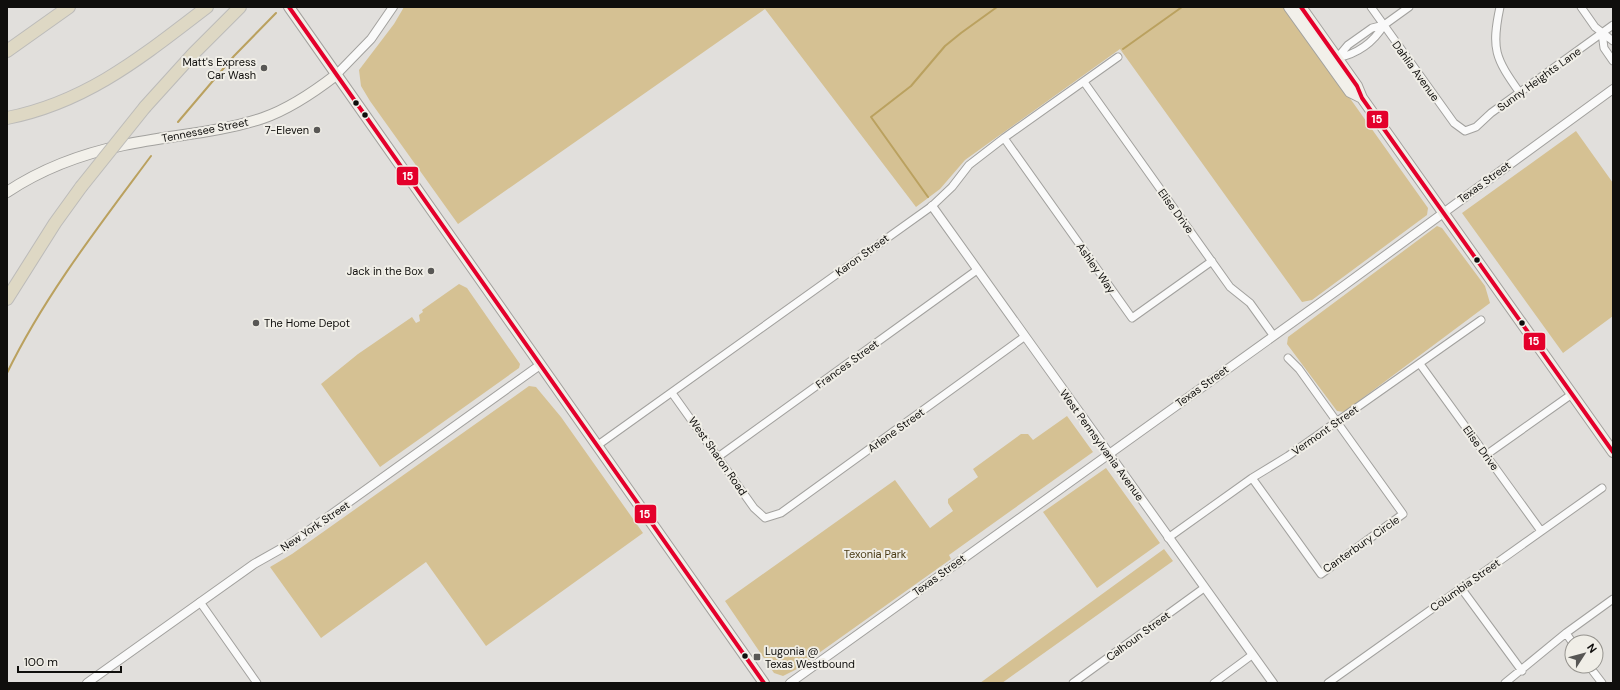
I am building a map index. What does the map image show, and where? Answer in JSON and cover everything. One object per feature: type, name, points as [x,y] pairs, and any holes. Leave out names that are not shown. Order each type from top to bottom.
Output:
[{"type":"highway","points":[[7,51],[68,7]]},
{"type":"highway","points":[[7,118],[47,108],[91,89],[118,73],[207,7]]},
{"type":"highway","points":[[7,299],[55,223],[81,187],[145,107],[193,54],[240,7]]},
{"type":"main road","points":[[289,7],[764,683]]},
{"type":"main road","points":[[1289,7],[1350,92],[1362,98]]},
{"type":"main road","points":[[1293,7],[1328,54],[1337,58]]},
{"type":"main road","points":[[1301,7],[1357,86],[1362,98],[1444,211],[1613,452]]},
{"type":"main road","name":"Tennessee Street","points":[[7,192],[45,169],[77,157],[125,144],[216,131],[265,117],[292,104],[336,75]]},
{"type":"street","name":"Tennessee Street","points":[[336,75],[371,39],[393,7]]},
{"type":"street","name":"Dahlia Avenue","points":[[1370,7],[1454,123],[1465,131]]},
{"type":"street","points":[[1337,58],[1346,46],[1372,28],[1384,26],[1409,7]]},
{"type":"street","points":[[1500,7],[1495,33],[1496,52],[1502,68],[1520,93]]},
{"type":"street","points":[[1581,7],[1602,33],[1613,41]]},
{"type":"street","name":"Sunny Heights Lane","points":[[1465,131],[1476,127],[1613,25]]},
{"type":"street","points":[[1602,33],[1604,48],[1613,61]]},
{"type":"street","name":"Karon Street","points":[[598,445],[932,206],[952,187],[969,165],[1004,138],[1118,57]]},
{"type":"street","name":"Elise Drive","points":[[1084,82],[1230,287],[1254,307],[1273,335]]},
{"type":"street","name":"Texas Street","points":[[790,683],[1613,88]]},
{"type":"street","name":"Ashley Way","points":[[1004,138],[1132,318],[1212,261]]},
{"type":"street","name":"West Pennsylvania Avenue","points":[[932,206],[1272,683]]},
{"type":"street","name":"Frances Street","points":[[718,457],[977,270]]},
{"type":"street","name":"Vermont Street","points":[[1168,538],[1252,478],[1288,456],[1481,320]]},
{"type":"street","name":"Arlene Street","points":[[765,518],[781,513],[1024,337]]},
{"type":"street","points":[[1288,358],[1299,369],[1336,421]]},
{"type":"street","name":"Elise Drive","points":[[1420,364],[1541,532]]},
{"type":"street","name":"New York Street","points":[[86,683],[254,564],[293,542],[540,365]]},
{"type":"street","name":"West Sharon Road","points":[[672,392],[754,508],[765,518]]},
{"type":"street","points":[[1486,455],[1572,394]]},
{"type":"street","name":"Canterbury Circle","points":[[1252,478],[1321,574],[1403,514],[1336,421]]},
{"type":"street","name":"Columbia Street","points":[[1328,683],[1602,488]]},
{"type":"street","name":"Calhoun Street","points":[[1073,683],[1204,588]]},
{"type":"street","points":[[1461,588],[1522,671]]},
{"type":"street","points":[[1505,683],[1522,671],[1566,633],[1613,599]]},
{"type":"street","points":[[200,602],[258,683]]},
{"type":"street","points":[[1214,683],[1252,655]]},
{"type":"street","points":[[1595,674],[1602,683]]},
{"type":"green space","points":[[404,7],[1285,7],[1428,208],[1427,215],[1312,300],[1302,302],[1120,49],[965,160],[940,189],[916,207],[765,9],[458,224],[370,101],[361,86],[359,70],[394,24]]},
{"type":"green space","points":[[1576,131],[1613,183],[1613,316],[1563,353],[1462,213]]},
{"type":"green space","points":[[1437,226],[1442,228],[1485,286],[1490,303],[1344,412],[1337,411],[1287,344],[1288,337]]},
{"type":"green space","points":[[459,284],[467,288],[520,364],[519,368],[380,467],[321,384],[358,354],[412,317],[416,323],[420,321],[419,315],[423,312],[422,310]]},
{"type":"green space","points":[[529,386],[536,387],[561,417],[643,533],[486,646],[426,562],[321,638],[270,567],[292,554]]},
{"type":"green space","name":"Texonia Park","points":[[1067,416],[1093,452],[949,555],[951,559],[795,670],[783,676],[774,673],[725,601],[895,480],[930,528],[953,511],[948,503],[948,499],[978,477],[973,469],[1021,434],[1028,434],[1033,440]]},
{"type":"green space","points":[[1106,468],[1160,543],[1097,588],[1043,512]]},
{"type":"green space","points":[[1164,549],[1173,561],[1002,683],[980,683]]},
{"type":"waterway","points":[[928,197],[871,117],[911,86],[945,46],[997,7]]},
{"type":"waterway","points":[[1123,49],[1182,7]]},
{"type":"waterway","points":[[178,122],[234,56],[276,13]]},
{"type":"waterway","points":[[7,373],[38,316],[93,235],[151,156]]},
{"type":"transit line","name":"15","points":[[289,7],[764,683]]},
{"type":"transit line","name":"15","points":[[1301,7],[1357,86],[1362,98],[1613,452]]},
{"type":"place","name":"Matt's Express Car Wash","points":[[264,68]]},
{"type":"place","name":"7-Eleven","points":[[317,130]]},
{"type":"place","name":"Jack in the Box","points":[[431,271]]},
{"type":"place","name":"The Home Depot","points":[[256,323]]},
{"type":"place","name":"Lugonia @ Texas Westbound","points":[[757,657]]}]
